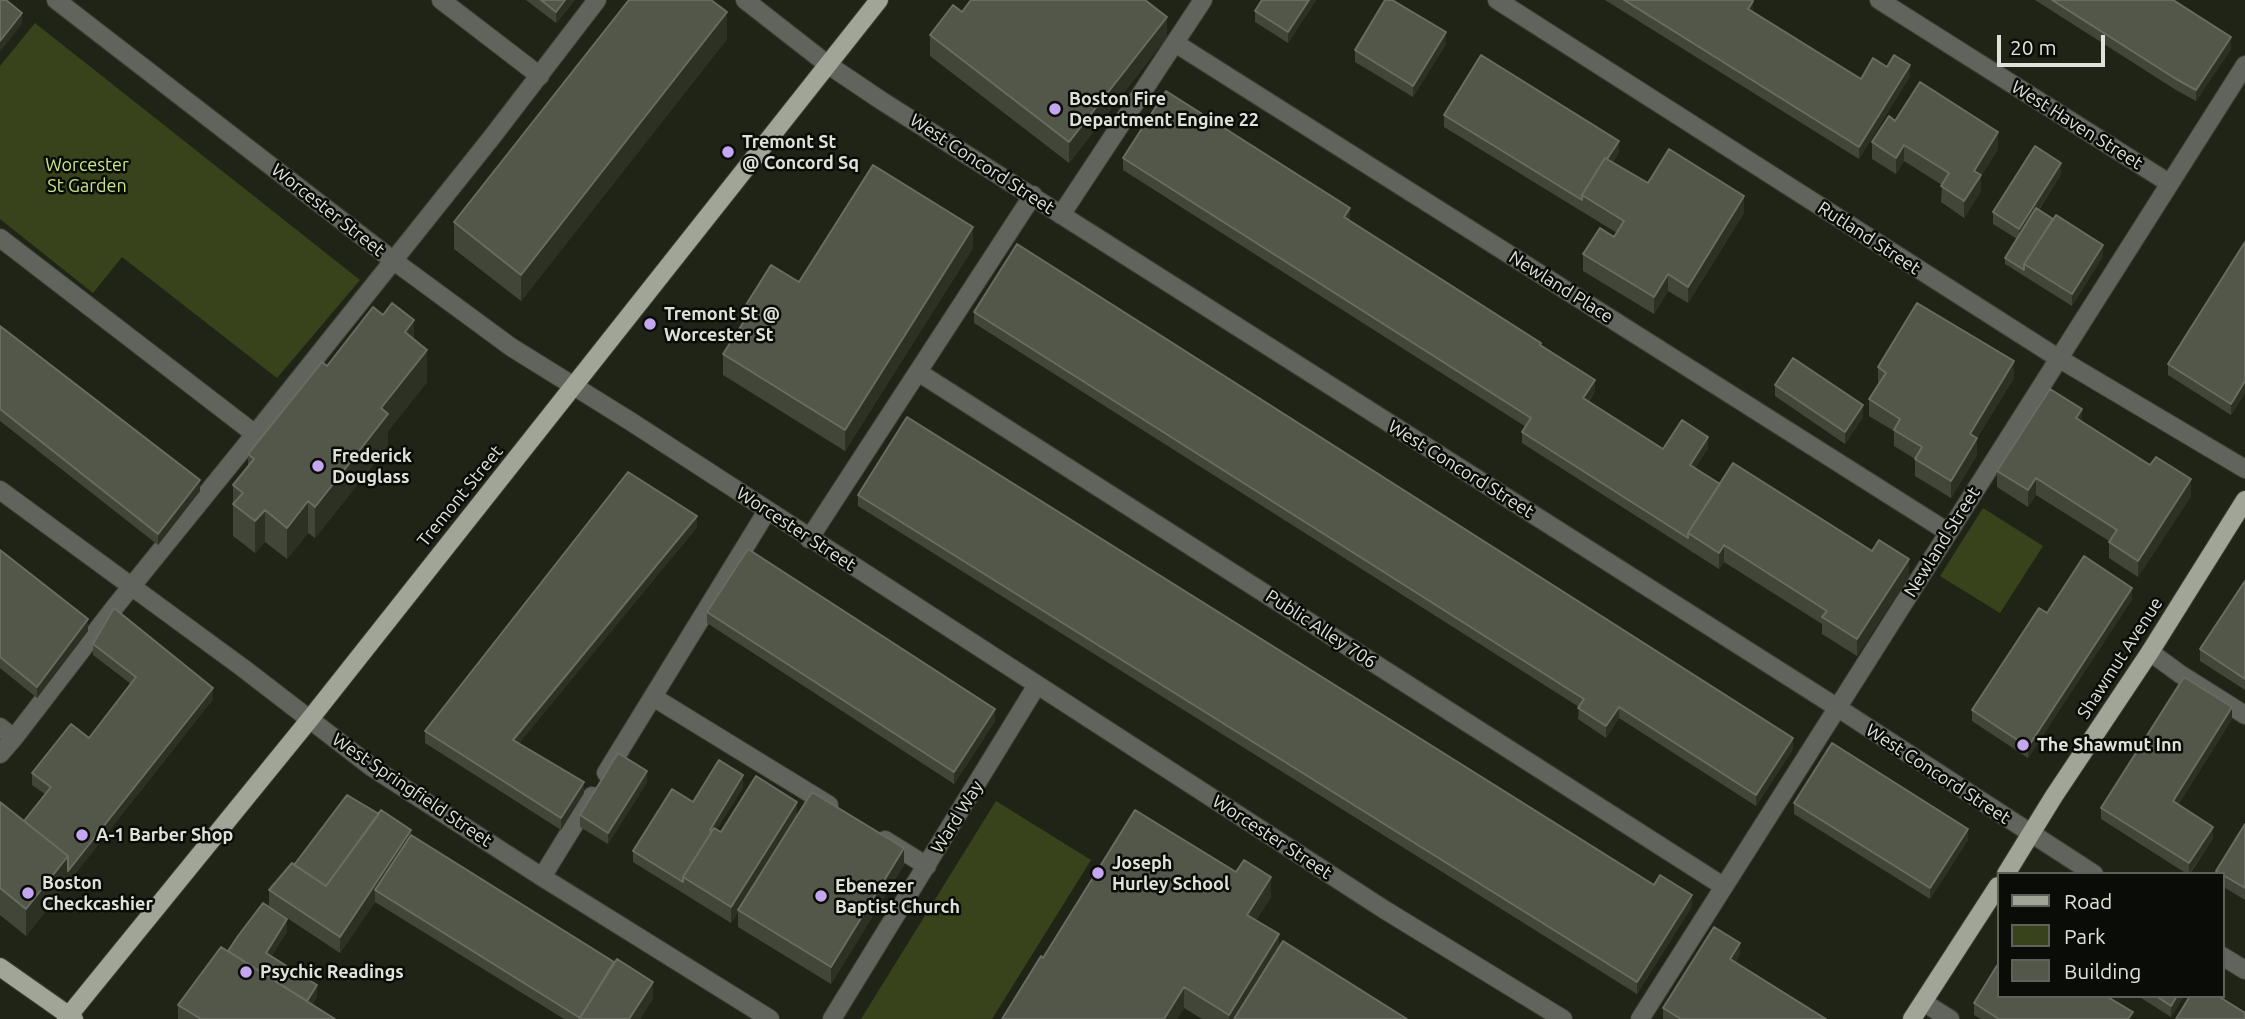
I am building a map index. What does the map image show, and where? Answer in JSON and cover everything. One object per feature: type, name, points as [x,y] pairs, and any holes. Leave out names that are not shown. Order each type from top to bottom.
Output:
[{"type":"main road","name":"Tremont Street","points":[[70,1018],[574,388],[879,0]]},
{"type":"main road","name":"Shawmut Avenue","points":[[2007,872],[2245,500]]},
{"type":"main road","points":[[1912,1019],[1996,889]]},
{"type":"main road","points":[[0,967],[70,1018]]},
{"type":"street","name":"Worcester Street","points":[[56,0],[394,261],[511,347],[630,421],[1385,910],[1563,1019]]},
{"type":"street","points":[[441,0],[540,76]]},
{"type":"street","points":[[0,754],[7,732],[131,587],[255,434],[540,76],[597,0]]},
{"type":"street","name":"West Concord Street","points":[[745,0],[827,64],[2091,872]]},
{"type":"street","points":[[1061,215],[1203,0]]},
{"type":"street","name":"Rutland Street","points":[[1497,0],[2058,358],[2245,469]]},
{"type":"street","name":"West Haven Street","points":[[1879,0],[2169,183]]},
{"type":"street","name":"Newland Place","points":[[1175,43],[1948,532]]},
{"type":"street","name":"Newland Street","points":[[1640,1019],[2245,65]]},
{"type":"street","points":[[809,539],[1033,195]]},
{"type":"street","points":[[0,238],[255,434]]},
{"type":"street","name":"Public Alley 706","points":[[918,372],[1723,886]]},
{"type":"street","name":"West Springfield Street","points":[[0,490],[373,768],[770,1019]]},
{"type":"street","points":[[542,877],[767,511]]},
{"type":"street","points":[[2150,652],[2245,715]]},
{"type":"street","name":"Ward Way","points":[[832,1019],[1037,685]]},
{"type":"street","points":[[653,697],[844,814]]},
{"type":"street","points":[[867,829],[927,866]]},
{"type":"street","points":[[2224,957],[2245,970]]},
{"type":"street","points":[[1923,1002],[1950,1019]]},
{"type":"green space","name":"Worcester St Garden","points":[[35,23],[360,280],[277,378],[122,257],[93,293],[0,219],[0,66]]},
{"type":"green space","points":[[1983,508],[2043,546],[2000,613],[1940,576]]},
{"type":"green space","points":[[996,801],[1091,860],[992,1019],[861,1019]]},
{"type":"building","points":[[0,0],[6,0],[22,13],[0,41]]},
{"type":"building","points":[[541,0],[565,0],[556,12]]},
{"type":"building","points":[[629,0],[711,0],[727,12],[521,275],[454,222]]},
{"type":"building","name":"Boston Fire Department Engine 22","points":[[971,0],[1145,0],[1167,17],[1069,142],[930,35],[953,5],[962,12]]},
{"type":"building","points":[[1262,0],[1309,0],[1288,32],[1255,11]]},
{"type":"building","points":[[1385,0],[1392,0],[1446,32],[1413,86],[1355,50]]},
{"type":"building","points":[[1624,0],[1751,0],[1753,1],[1748,9],[1861,79],[1873,58],[1887,67],[1894,55],[1910,65],[1859,147]]},
{"type":"building","points":[[2052,0],[2173,0],[2231,37],[2196,90]]},
{"type":"building","points":[[1481,55],[1619,141],[1607,159],[1605,158],[1582,195],[1582,200],[1444,115]]},
{"type":"building","points":[[1920,82],[1998,132],[1974,171],[1981,175],[1964,201],[1941,186],[1949,173],[1904,145],[1896,158],[1872,142],[1889,116],[1895,121]]},
{"type":"building","points":[[1166,91],[1350,208],[1344,217],[1595,380],[1583,398],[1663,449],[1682,420],[1708,437],[1690,465],[1720,484],[1688,533],[1688,538],[1522,432],[1531,418],[1123,158]]},
{"type":"building","points":[[2035,146],[2061,163],[2019,229],[1993,212]]},
{"type":"building","points":[[1669,149],[1744,196],[1688,287],[1668,274],[1654,297],[1583,254],[1600,228],[1614,237],[1624,221],[1582,195],[1605,158],[1648,183]]},
{"type":"building","points":[[873,165],[973,227],[845,430],[723,354],[750,312],[744,308],[771,265],[799,282]]},
{"type":"building","points":[[2036,208],[2053,219],[2024,264],[2024,270],[2005,258]]},
{"type":"building","points":[[2056,215],[2103,245],[2072,294],[2024,264]]},
{"type":"building","points":[[2245,242],[2245,381],[2231,404],[2168,364]]},
{"type":"building","points":[[1017,244],[1793,738],[1756,795],[1619,707],[1606,726],[1578,708],[1584,699],[974,312]]},
{"type":"building","name":"Frederick Douglass","points":[[392,303],[414,320],[405,332],[427,350],[381,408],[388,414],[315,507],[308,501],[287,528],[265,510],[255,521],[233,504],[243,493],[233,485],[254,459],[248,454],[322,362],[327,366],[373,307],[383,315]]},
{"type":"building","points":[[1917,303],[2014,361],[1970,434],[1977,438],[1951,481],[1915,459],[1922,447],[1894,430],[1900,419],[1869,399],[1886,373],[1878,367]]},
{"type":"building","points":[[0,326],[200,480],[158,534],[0,409]]},
{"type":"building","points":[[1793,358],[1863,405],[1845,432],[1775,385]]},
{"type":"building","points":[[2050,389],[2082,409],[2076,418],[2150,465],[2156,457],[2191,479],[2138,561],[2109,542],[2117,530],[2036,478],[2028,490],[1997,471]]},
{"type":"building","points":[[907,417],[1654,885],[1660,875],[1692,895],[1637,982],[858,495]]},
{"type":"building","points":[[1733,463],[1872,551],[1879,540],[1909,559],[1857,639],[1822,617],[1827,611],[1724,545],[1719,553],[1688,533]]},
{"type":"building","points":[[628,472],[697,516],[513,740],[584,782],[561,818],[425,731]]},
{"type":"building","points":[[748,549],[995,709],[954,772],[707,612]]},
{"type":"building","points":[[0,550],[88,619],[37,687],[0,657]]},
{"type":"building","points":[[2084,556],[2132,588],[2028,747],[1972,710],[2039,608],[2047,613]]},
{"type":"building","points":[[2245,581],[2245,679],[2200,649]]},
{"type":"building","points":[[114,608],[213,688],[68,871],[68,856],[24,821],[51,787],[32,773],[71,724],[89,738],[136,677],[93,644]]},
{"type":"building","points":[[2184,677],[2232,707],[2173,801],[2213,827],[2189,863],[2101,808]]},
{"type":"building","points":[[1832,743],[1968,829],[1930,888],[1794,803]]},
{"type":"building","points":[[618,753],[647,771],[608,833],[580,815]]},
{"type":"building","points":[[719,760],[743,775],[683,877],[683,882],[633,851],[672,789],[693,802]]},
{"type":"building","points":[[756,776],[797,802],[731,907],[683,877],[714,828],[721,832]]},
{"type":"building","name":"Ebenezer Baptist Church","points":[[812,792],[904,848],[831,967],[738,910]]},
{"type":"building","points":[[347,795],[379,814],[326,886],[294,865]]},
{"type":"building","points":[[0,802],[68,856],[26,909],[0,888]]},
{"type":"building","points":[[381,810],[411,830],[340,937],[269,890],[292,863],[326,886]]},
{"type":"building","points":[[1135,810],[1236,872],[1244,860],[1271,877],[1247,915],[1279,934],[1229,1015],[1184,987],[1164,1019],[1002,1019],[1041,956],[1043,958]]},
{"type":"building","points":[[2245,824],[2245,888],[2224,876],[2224,872],[2216,871]]},
{"type":"building","points":[[411,835],[614,962],[580,1018],[375,890]]},
{"type":"building","points":[[263,903],[287,919],[266,953],[317,985],[307,1001],[228,951]]},
{"type":"building","points":[[1714,927],[1740,943],[1730,959],[1826,1019],[1681,1019],[1663,1008]]},
{"type":"building","points":[[1283,941],[1407,1019],[1234,1019]]},
{"type":"building","points":[[221,947],[335,1019],[201,1019],[178,1005]]},
{"type":"building","points":[[617,959],[653,982],[629,1019],[579,1019]]},
{"type":"building","points":[[1996,967],[1996,998],[2109,998],[2133,1012],[2128,1019],[1999,1019],[1974,1003]]},
{"type":"building","points":[[2159,998],[2176,998],[2171,1006]]},
{"type":"building","points":[[2189,998],[2221,998],[2245,1013],[2245,1019],[2176,1019]]},
{"type":"place","name":"Boston Fire Department Engine 22","points":[[1055,109]]},
{"type":"place","name":"Tremont St @ Concord Sq","points":[[728,152]]},
{"type":"place","name":"Tremont St @ Worcester St","points":[[650,324]]},
{"type":"place","name":"Frederick Douglass","points":[[318,466]]},
{"type":"place","name":"The Shawmut Inn","points":[[2023,745]]},
{"type":"place","name":"A-1 Barber Shop","points":[[82,835]]},
{"type":"place","name":"Joseph Hurley School","points":[[1098,873]]},
{"type":"place","name":"Boston Checkcashier","points":[[28,893]]},
{"type":"place","name":"Ebenezer Baptist Church","points":[[821,896]]},
{"type":"place","name":"Psychic Readings","points":[[246,972]]}]
